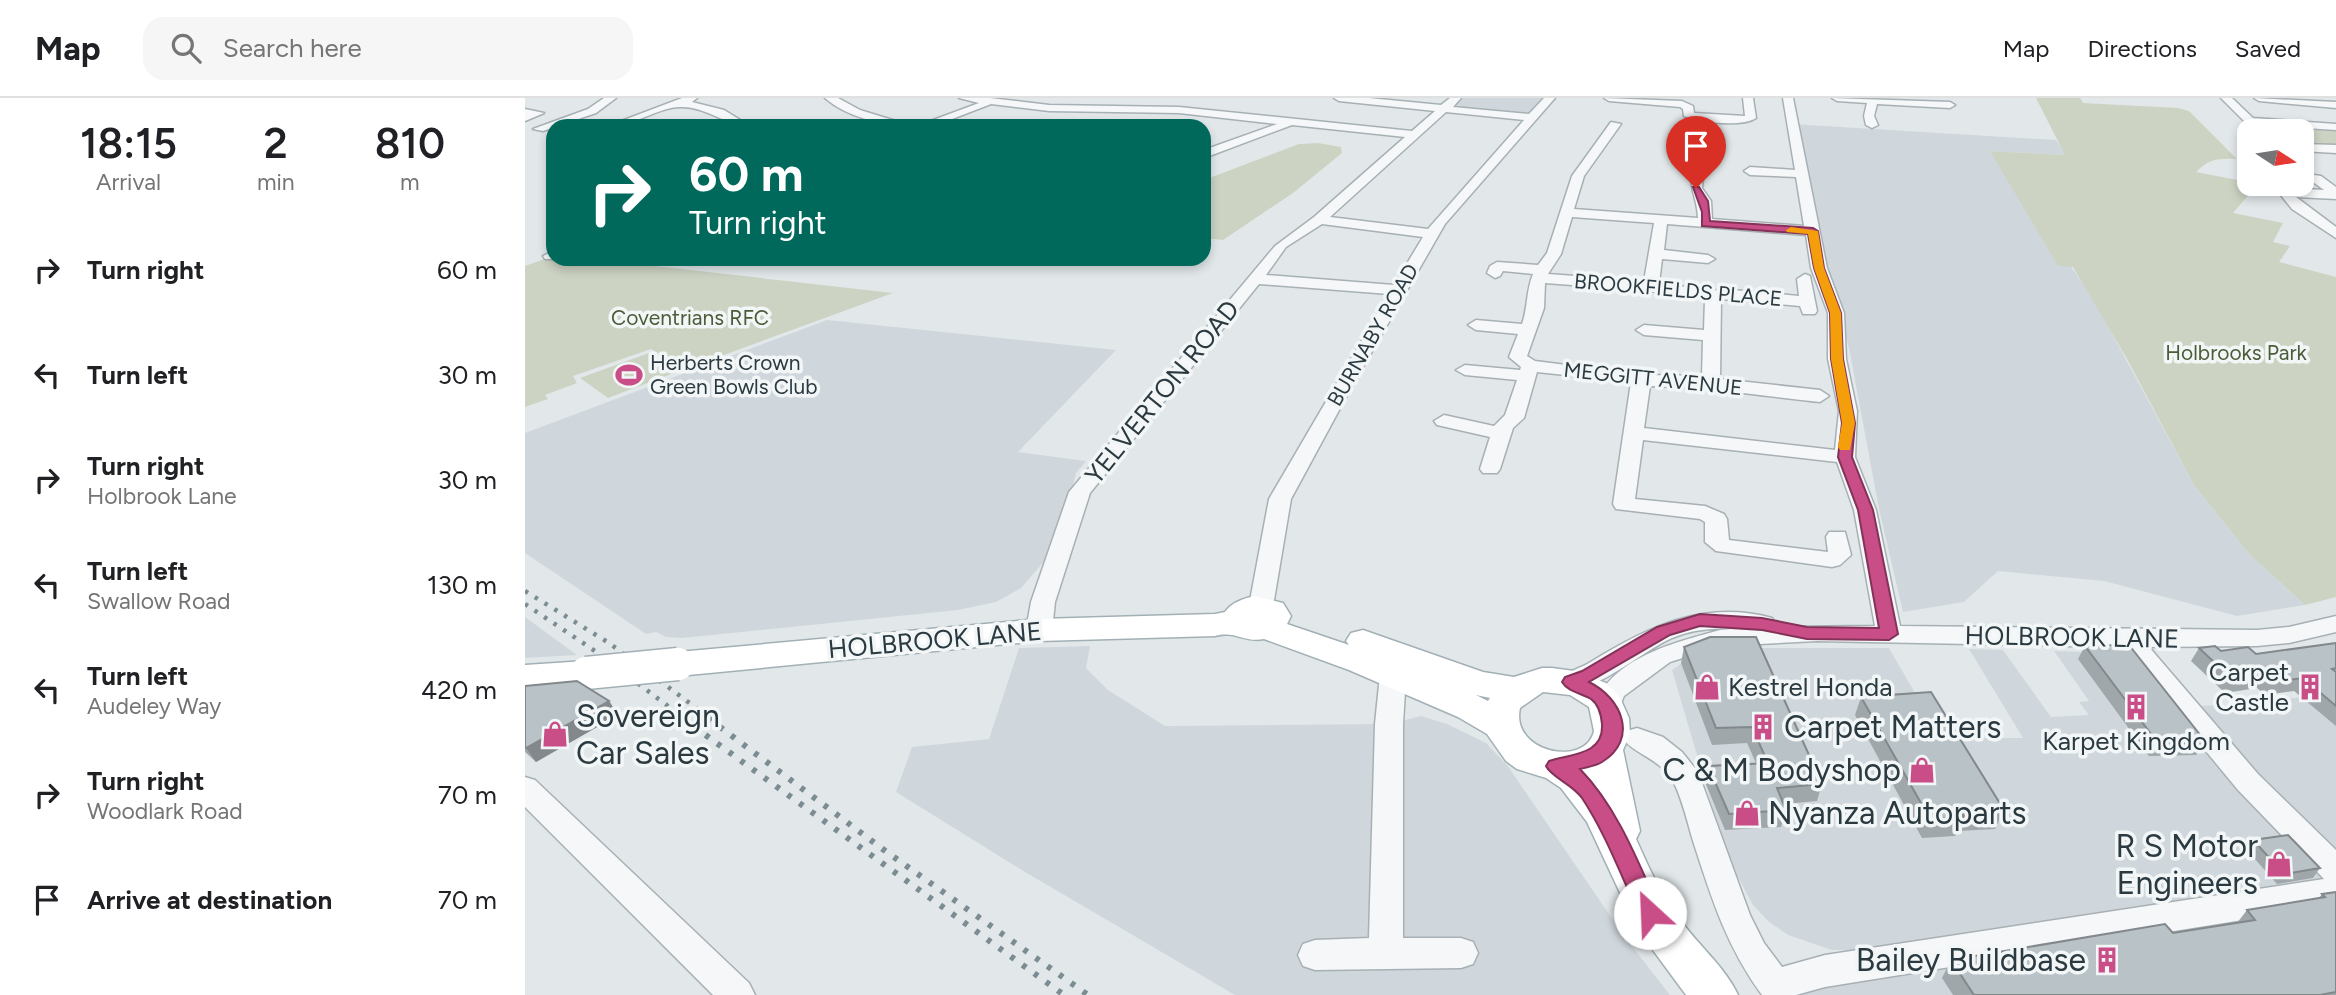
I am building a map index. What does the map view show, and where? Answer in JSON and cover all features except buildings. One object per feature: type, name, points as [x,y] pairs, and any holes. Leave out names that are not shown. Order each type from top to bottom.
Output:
[{"type":"main road","name":"HOLBROOK LANE","points":[[1260,617],[1314,643],[1483,713],[1500,725]]},
{"type":"main road","name":"HOLBROOK LANE","points":[[525,677],[1039,630],[1215,625],[1260,617],[1309,622],[1479,684],[1517,690]]},
{"type":"main road","points":[[1626,858],[1614,731],[1598,695],[1571,682],[1542,680],[1517,690],[1507,697],[1502,706],[1500,725],[1515,749],[1540,763],[1556,766],[1572,774],[1588,791],[1626,858],[1650,913],[1670,943],[1715,995]]},
{"type":"main road","points":[[1556,766],[1584,761],[1614,731]]},
{"type":"street","points":[[568,119],[592,111],[611,98]]},
{"type":"street","points":[[633,119],[692,98]]},
{"type":"street","points":[[830,98],[864,115],[879,119]]},
{"type":"street","points":[[964,98],[1059,109],[1163,109],[1415,135]]},
{"type":"street","points":[[943,119],[1004,98]]},
{"type":"street","points":[[1339,98],[1533,118]]},
{"type":"street","name":"YELVERTON ROAD","points":[[1039,630],[1044,602],[1080,492],[1283,246],[1319,220],[1457,98]]},
{"type":"street","name":"BURNABY ROAD","points":[[1260,617],[1269,549],[1280,499],[1430,234],[1550,98]]},
{"type":"street","points":[[1609,98],[1682,101],[1689,108],[1688,114],[1692,116]]},
{"type":"street","points":[[1788,98],[1819,268],[1836,313],[1837,359],[1848,423],[1845,457],[1865,510],[1889,634]]},
{"type":"street","points":[[1837,98],[1950,105]]},
{"type":"street","points":[[2226,98],[2247,119]]},
{"type":"street","points":[[2259,98],[2331,104],[2336,114]]},
{"type":"street","points":[[1869,100],[1868,116],[1872,125]]},
{"type":"street","points":[[678,103],[716,110],[732,119]]},
{"type":"street","points":[[1683,127],[1683,119],[1692,116],[1747,120],[1752,118],[1752,103]]},
{"type":"street","points":[[525,112],[539,113],[525,117]]},
{"type":"street","points":[[1211,152],[1292,122]]},
{"type":"street","name":"MEGGITT AVENUE","points":[[1615,124],[1578,176],[1554,254],[1540,274],[1535,288],[1536,308],[1518,357],[1528,371],[1635,377],[1642,380],[1711,382],[1724,387],[1820,396]]},
{"type":"street","points":[[2314,126],[2336,128]]},
{"type":"street","points":[[539,129],[546,127]]},
{"type":"street","points":[[525,128],[546,129]]},
{"type":"street","points":[[1211,147],[1222,148]]},
{"type":"street","points":[[2314,148],[2336,149]]},
{"type":"street","points":[[1698,168],[1696,188],[1707,212],[1705,223]]},
{"type":"street","points":[[1749,171],[1802,174]]},
{"type":"street","points":[[2314,179],[2336,194]]},
{"type":"street","points":[[2314,192],[2336,194]]},
{"type":"street","points":[[2288,196],[2297,206],[2333,231]]},
{"type":"street","points":[[1567,213],[1813,231]]},
{"type":"street","points":[[1319,220],[1430,234]]},
{"type":"street","points":[[1651,286],[1661,220]]},
{"type":"street","points":[[1656,254],[1708,258]]},
{"type":"street","points":[[1495,273],[1497,266],[1540,274]]},
{"type":"street","name":"BROOKFIELDS PLACE","points":[[1540,274],[1808,306],[1805,279]]},
{"type":"street","name":"YELVERTON ROAD","points":[[1255,279],[1398,290]]},
{"type":"street","points":[[1711,382],[1713,296]]},
{"type":"street","points":[[1641,348],[1645,323],[1712,336]]},
{"type":"street","points":[[1476,325],[1528,330]]},
{"type":"street","points":[[1465,370],[1528,371],[1514,418],[1504,425],[1490,470]]},
{"type":"street","points":[[1642,380],[1622,513],[1705,513],[1716,519],[1716,542],[1724,546],[1832,559],[1840,555],[1837,537]]},
{"type":"street","points":[[1444,421],[1501,433]]},
{"type":"street","points":[[1634,433],[1845,457]]},
{"type":"street","name":"HOLBROOK LANE","points":[[1571,682],[1589,676],[1664,631],[1700,620],[1750,622],[1807,633]]},
{"type":"street","name":"HOLBROOK LANE","points":[[1614,731],[1613,691],[1661,656],[1720,638],[1807,633],[2126,639],[2269,638],[2336,624]]},
{"type":"street","points":[[2126,639],[2248,782],[2336,870]]},
{"type":"street","points":[[1386,953],[1389,724],[1393,675]]},
{"type":"street","points":[[1614,731],[1661,748],[1677,763],[1688,780],[1734,918],[1752,954],[1775,985],[1825,971],[2336,891]]},
{"type":"street","points":[[525,788],[737,995]]},
{"type":"street","points":[[1315,956],[1461,953]]},
{"type":"shaded area","points":[[1463,98],[1542,98],[1528,114],[1523,115],[1453,107]]},
{"type":"shaded area","points":[[1792,124],[2056,140],[2066,155],[1990,151],[2091,295],[2194,485],[2250,555],[2305,605],[2237,616],[2104,581],[1998,571],[1964,602],[1903,612],[1879,509],[1849,348],[1833,291],[1802,152]]},
{"type":"shaded area","points":[[827,320],[1116,350],[1018,452],[1086,461],[1076,473],[1069,502],[1047,558],[1021,588],[996,602],[958,610],[682,638],[666,637],[656,632],[646,634],[525,553],[525,433]]},
{"type":"shaded area","points":[[525,617],[577,655],[525,658]]},
{"type":"shaded area","points":[[1090,646],[1086,668],[1108,690],[1165,726],[1389,724],[1421,716],[1447,724],[1486,743],[1507,765],[1624,936],[1670,995],[1235,995],[1025,872],[896,792],[912,747],[989,739],[1019,648]]},
{"type":"shaded area","points":[[2336,646],[2336,995],[1801,995],[1799,991],[1869,979],[1853,950],[1832,950],[1788,935],[1768,921],[1753,905],[1727,857],[1672,670],[1696,653],[1749,648],[1889,648],[1941,738],[2023,738],[1969,649],[2003,650],[2051,717],[2089,715],[2079,702],[2089,701],[2054,651],[2140,653],[2184,706],[2241,705],[2302,697],[2254,654]]},
{"type":"green space","name":"Holbrooks Park","points":[[2036,98],[2080,98],[2083,103],[2178,108],[2189,111],[2237,159],[2214,160],[2196,172],[2237,180],[2237,196],[2248,196],[2233,213],[2283,223],[2273,242],[2290,246],[2279,262],[2336,277],[2336,597],[2305,605],[2250,555],[2194,485],[2127,359],[2073,267],[2058,266],[1990,151],[2065,155]]},
{"type":"green space","points":[[2314,128],[2336,129],[2336,147],[2314,146]]},
{"type":"green space","points":[[1318,143],[1341,147],[1342,153],[1293,193],[1223,240],[1211,239],[1211,177],[1299,144]]},
{"type":"green space","name":"Coventrians RFC","points":[[546,258],[546,266],[655,266],[893,293],[686,369],[651,349],[573,376],[577,383],[545,395],[548,399],[525,407],[525,266]]},
{"type":"green space","name":"Herberts Crown Green Bowls Club","points":[[649,353],[679,371],[608,398],[580,378]]},
{"type":"railway","points":[[525,591],[609,643],[711,719]]},
{"type":"railway","points":[[525,604],[595,651],[685,719]]},
{"type":"railway","points":[[682,718],[1064,995]]},
{"type":"railway","points":[[708,718],[884,850],[1088,995]]},
{"type":"slow traffic","points":[[1791,230],[1813,231],[1819,268],[1836,313],[1837,359],[1848,423],[1845,447]]},
{"type":"place","name":"Herberts Crown Green Bowls Club","points":[[629,375]]},
{"type":"place","name":"Kestrel Honda","points":[[1707,687]]},
{"type":"place","name":"Carpet Castle","points":[[2310,687]]},
{"type":"place","name":"Karpet Kingdom","points":[[2136,707]]},
{"type":"place","name":"Carpet Matters","points":[[1763,727]]},
{"type":"place","name":"Sovereign Car Sales","points":[[555,734]]},
{"type":"place","name":"C & M Bodyshop","points":[[1922,770]]},
{"type":"place","name":"Nyanza Autoparts","points":[[1747,813]]},
{"type":"place","name":"R S Motor Engineers","points":[[2279,864]]},
{"type":"place","name":"Bailey Buildbase","points":[[2107,960]]},
{"type":"route","points":[[1650,913],[1626,858],[1588,791],[1572,774],[1556,766],[1571,765],[1595,757],[1610,741],[1612,732],[1611,714],[1598,695],[1571,682],[1589,676],[1664,631],[1700,620],[1762,624],[1807,633],[1889,634],[1865,510],[1845,457],[1848,423],[1837,359],[1836,313],[1819,268],[1813,231],[1705,223],[1707,212],[1696,188]]}]
